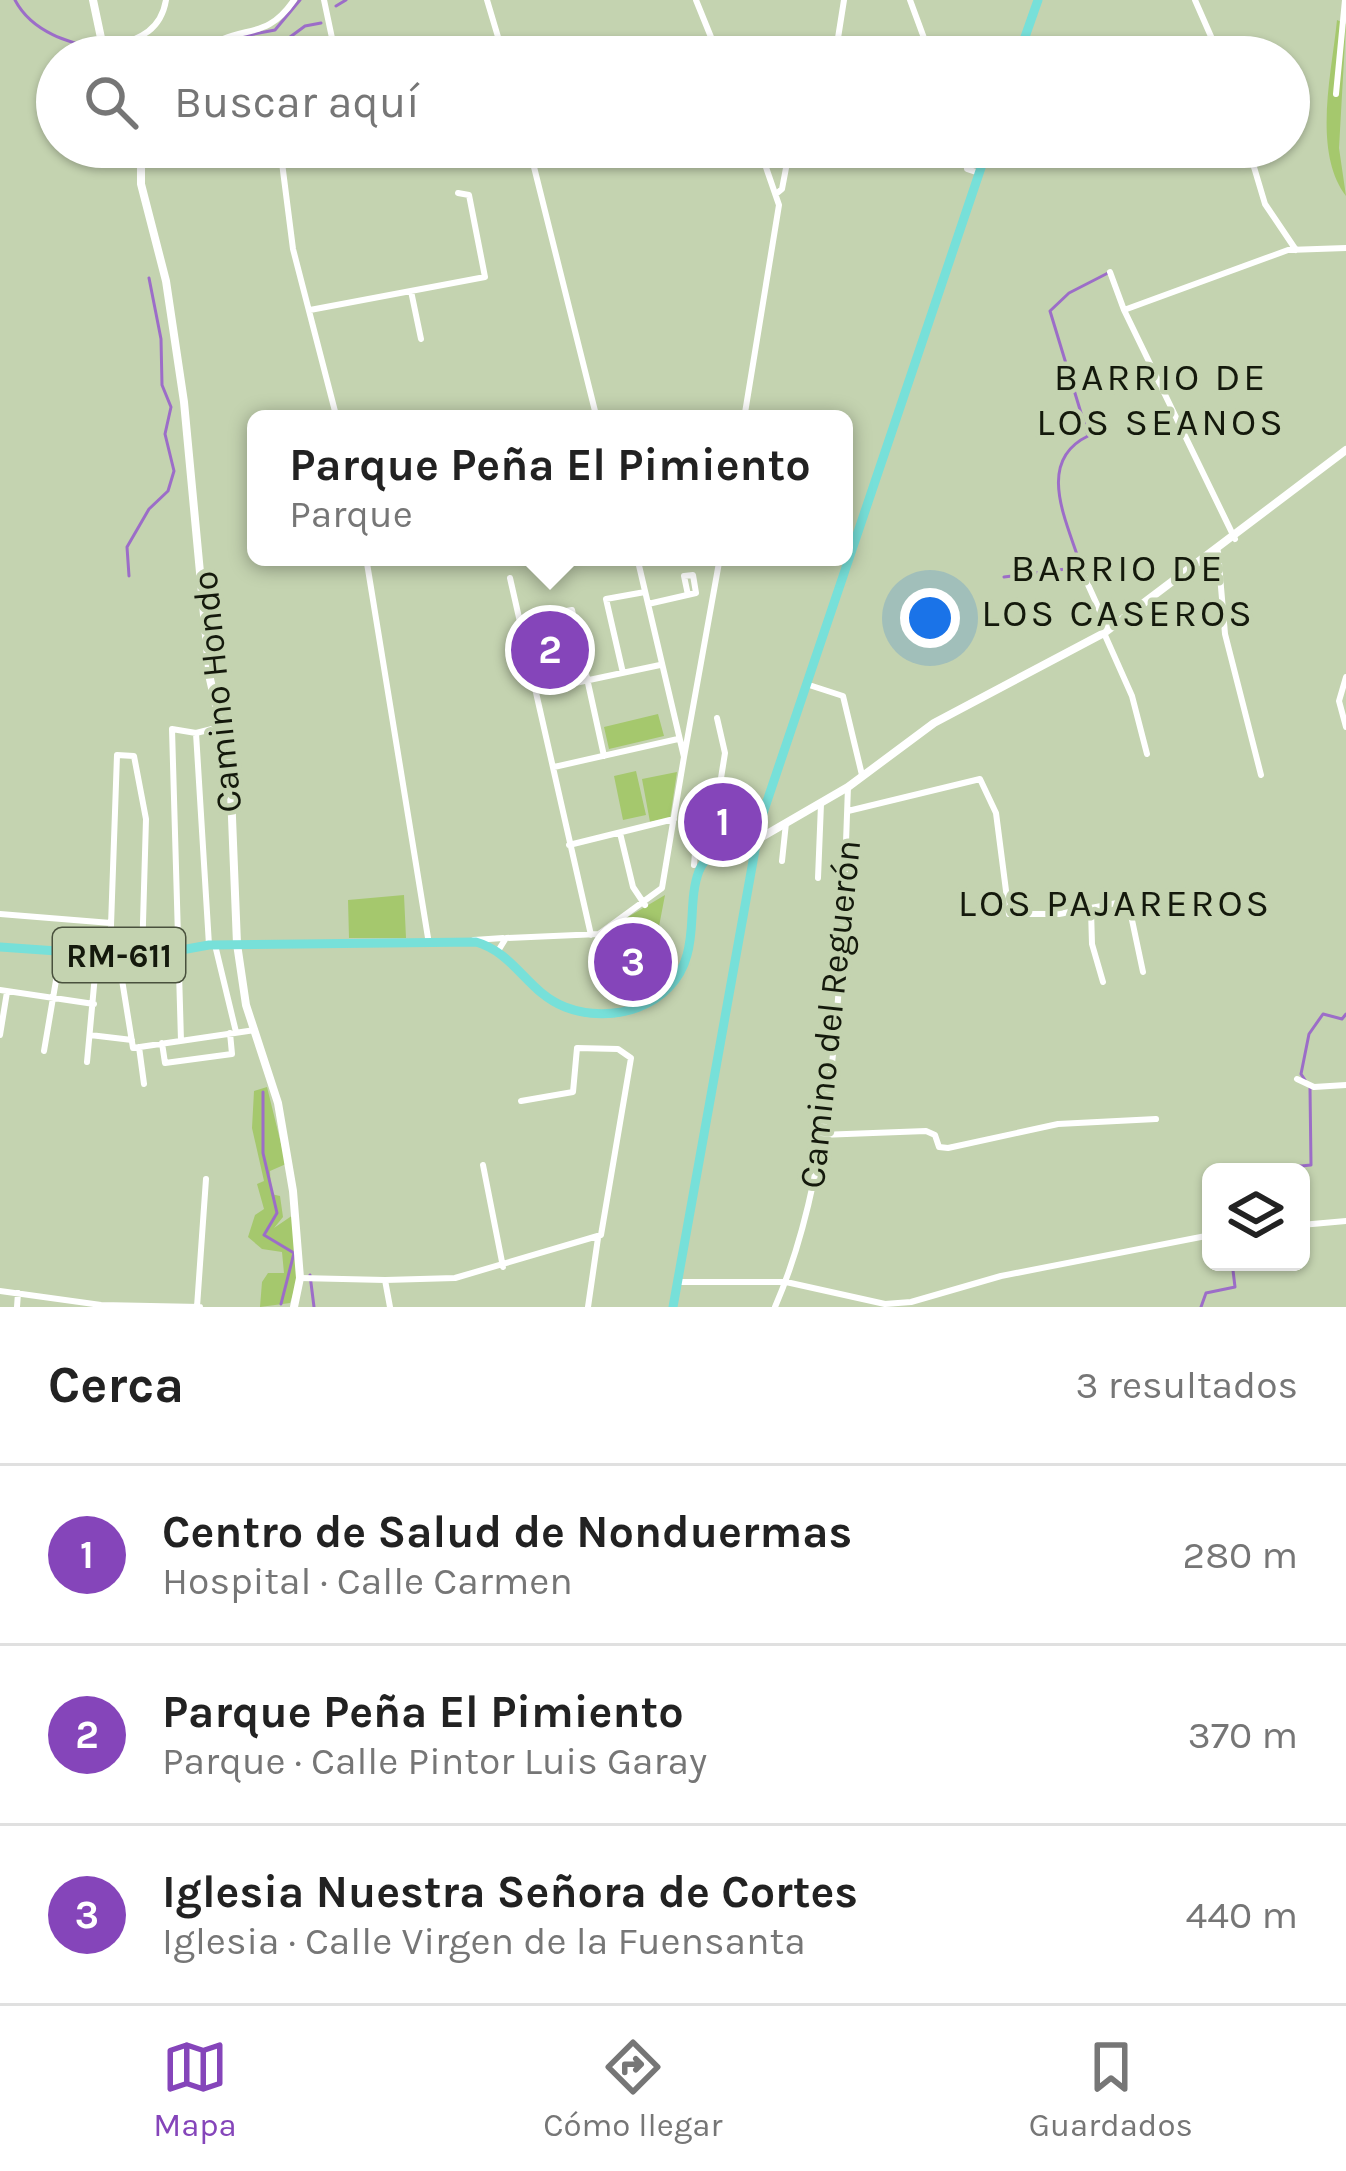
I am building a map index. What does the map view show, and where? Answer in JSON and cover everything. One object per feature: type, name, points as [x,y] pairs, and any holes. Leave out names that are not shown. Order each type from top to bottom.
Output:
[{"type":"main road","points":[[93,0],[101,36]]},
{"type":"main road","points":[[1025,36],[1038,0]]},
{"type":"main road","name":"Camino Hondo","points":[[141,168],[166,281],[184,402],[210,679],[230,767],[237,944],[254,1030],[278,1103],[307,1278],[294,1307]]},
{"type":"main road","points":[[853,545],[981,168]]},
{"type":"main road","points":[[699,864],[717,848],[786,823],[848,787],[934,723],[1106,632],[1218,552],[1346,450]]},
{"type":"main road","points":[[738,852],[760,822],[846,566]]},
{"type":"main road","points":[[673,1307],[749,870],[748,838]]},
{"type":"main road","points":[[699,864],[721,853],[738,852]]},
{"type":"main road","points":[[738,852],[749,870]]},
{"type":"main road","name":"RM-611","points":[[0,947],[142,957],[212,945],[469,942],[501,952],[539,992],[561,1006],[598,1015],[634,1009],[662,994],[682,968],[699,864]]},
{"type":"street","points":[[136,36],[163,18],[166,0]]},
{"type":"street","points":[[223,36],[264,30],[279,22],[294,0]]},
{"type":"street","points":[[324,0],[332,36]]},
{"type":"street","points":[[487,0],[498,36]]},
{"type":"street","points":[[696,0],[711,36]]},
{"type":"street","points":[[838,36],[844,0]]},
{"type":"street","points":[[910,0],[923,36]]},
{"type":"street","points":[[1195,0],[1211,36]]},
{"type":"street","points":[[1336,94],[1345,0]]},
{"type":"street","points":[[283,168],[293,249],[335,410]]},
{"type":"street","points":[[534,168],[596,410]]},
{"type":"street","points":[[746,410],[778,217],[767,168]]},
{"type":"street","points":[[776,194],[782,189],[786,168]]},
{"type":"street","points":[[967,168],[979,173]]},
{"type":"street","points":[[1253,168],[1258,188],[1296,250]]},
{"type":"street","points":[[310,310],[485,277],[469,195],[458,193]]},
{"type":"street","points":[[1124,310],[1296,250],[1346,248]]},
{"type":"street","points":[[1110,272],[1235,539]]},
{"type":"street","points":[[411,291],[422,338]]},
{"type":"street","points":[[1218,552],[1225,634],[1261,775]]},
{"type":"street","points":[[367,566],[429,944]]},
{"type":"street","points":[[640,566],[684,758]]},
{"type":"street","points":[[469,942],[591,935],[618,923],[662,888],[718,566]]},
{"type":"street","points":[[510,578],[591,935]]},
{"type":"street","points":[[1085,578],[1132,696],[1147,754]]},
{"type":"street","points":[[623,673],[606,599],[645,592]]},
{"type":"street","points":[[648,604],[688,595]]},
{"type":"street","points":[[520,620],[572,610],[604,756]]},
{"type":"street","points":[[537,691],[660,665]]},
{"type":"street","points":[[1346,677],[1339,701],[1346,727]]},
{"type":"street","points":[[806,684],[843,696],[862,775]]},
{"type":"street","points":[[714,822],[724,753],[717,718]]},
{"type":"street","points":[[182,1040],[172,729],[196,733],[222,726]]},
{"type":"street","points":[[162,1043],[165,1063],[232,1054],[233,1033],[212,945],[196,733]]},
{"type":"street","points":[[554,767],[678,739]]},
{"type":"street","points":[[142,957],[146,819],[134,756],[116,754],[112,923],[133,1048],[254,1030]]},
{"type":"street","points":[[848,811],[980,778],[997,813],[1010,914],[1091,910],[1128,901],[1143,972]]},
{"type":"street","name":"Camino del Reguerón","points":[[775,1307],[807,1221],[820,1136],[846,886],[848,787]]},
{"type":"street","points":[[818,878],[820,803]]},
{"type":"street","points":[[699,864],[698,818],[748,838]]},
{"type":"street","points":[[569,845],[674,819]]},
{"type":"street","points":[[782,860],[786,823]]},
{"type":"street","points":[[620,833],[633,887],[645,904]]},
{"type":"street","points":[[1091,910],[1092,944],[1102,982]]},
{"type":"street","points":[[0,914],[112,923]]},
{"type":"street","points":[[618,923],[652,963],[646,997]]},
{"type":"street","points":[[501,952],[506,938]]},
{"type":"street","points":[[501,952],[519,938]]},
{"type":"street","points":[[44,1051],[61,951]]},
{"type":"street","points":[[87,1061],[97,953]]},
{"type":"street","points":[[0,1035],[4,991],[94,1004]]},
{"type":"street","points":[[90,1035],[132,1040]]},
{"type":"street","points":[[139,1047],[144,1084]]},
{"type":"street","points":[[521,1101],[572,1093],[577,1048],[618,1048],[631,1058],[589,1307]]},
{"type":"street","points":[[1297,1079],[1314,1087],[1346,1085]]},
{"type":"street","points":[[820,1136],[926,1131],[939,1147],[948,1148],[1058,1124],[1156,1119]]},
{"type":"street","points":[[483,1165],[502,1267]]},
{"type":"street","points":[[0,1291],[101,1305],[199,1307],[206,1179]]},
{"type":"street","points":[[1310,1224],[1346,1221]]},
{"type":"street","points":[[677,1282],[786,1282],[885,1304],[911,1302],[1001,1276],[1202,1237]]},
{"type":"street","points":[[307,1278],[455,1278],[598,1238]]},
{"type":"street","points":[[385,1280],[390,1307]]},
{"type":"street","points":[[16,1307],[18,1293]]},
{"type":"green space","points":[[1337,20],[1346,24],[1339,148],[1346,196],[1336,178],[1327,134]]},
{"type":"green space","points":[[658,714],[664,736],[609,749],[604,727]]},
{"type":"green space","points":[[636,771],[646,815],[623,820],[614,776]]},
{"type":"green space","points":[[677,772],[670,818],[650,822],[642,779]]},
{"type":"green space","points":[[404,895],[406,938],[349,938],[348,900]]},
{"type":"green space","points":[[665,895],[652,963],[618,923]]},
{"type":"green space","points":[[267,1087],[286,1164],[270,1171],[271,1194],[280,1196],[283,1217],[274,1228],[293,1215],[298,1279],[290,1303],[260,1307],[262,1282],[268,1273],[284,1273],[282,1252],[262,1249],[248,1237],[255,1215],[264,1209],[257,1184],[264,1181],[252,1128],[254,1091]]},
{"type":"waterway","points":[[15,0],[35,24],[59,36]]},
{"type":"waterway","points":[[244,36],[275,30],[300,0]]},
{"type":"waterway","points":[[336,6],[346,0]]},
{"type":"waterway","points":[[291,36],[305,26],[321,23]]},
{"type":"waterway","points":[[1004,577],[1081,567],[1063,513],[1059,477],[1062,461],[1088,436],[1050,311],[1069,293],[1108,273]]},
{"type":"waterway","points":[[129,576],[127,547],[149,509],[168,491],[174,471],[165,434],[171,407],[162,385],[161,339],[149,278]]},
{"type":"waterway","points":[[1305,1080],[1301,1074],[1309,1034],[1323,1014],[1342,1019],[1346,1014]]},
{"type":"waterway","points":[[1310,1088],[1310,1165]]},
{"type":"waterway","points":[[263,1092],[263,1153],[277,1213],[264,1235],[294,1253],[281,1304]]},
{"type":"waterway","points":[[1201,1307],[1206,1293],[1235,1287],[1233,1271]]},
{"type":"waterway","points":[[310,1275],[314,1307]]},
{"type":"place","name":"Parque Peña El Pimiento","points":[[550,650]]},
{"type":"place","name":"Centro de Salud de Nonduermas","points":[[723,822]]},
{"type":"place","name":"Iglesia Nuestra Señora de Cortes","points":[[633,962]]},
{"type":"district","name":"BARRIO DE LOS SEANOS","points":[[1161,398]]},
{"type":"district","name":"BARRIO DE LOS CASEROS","points":[[1118,590]]},
{"type":"district","name":"LOS PAJAREROS","points":[[1115,902]]}]
